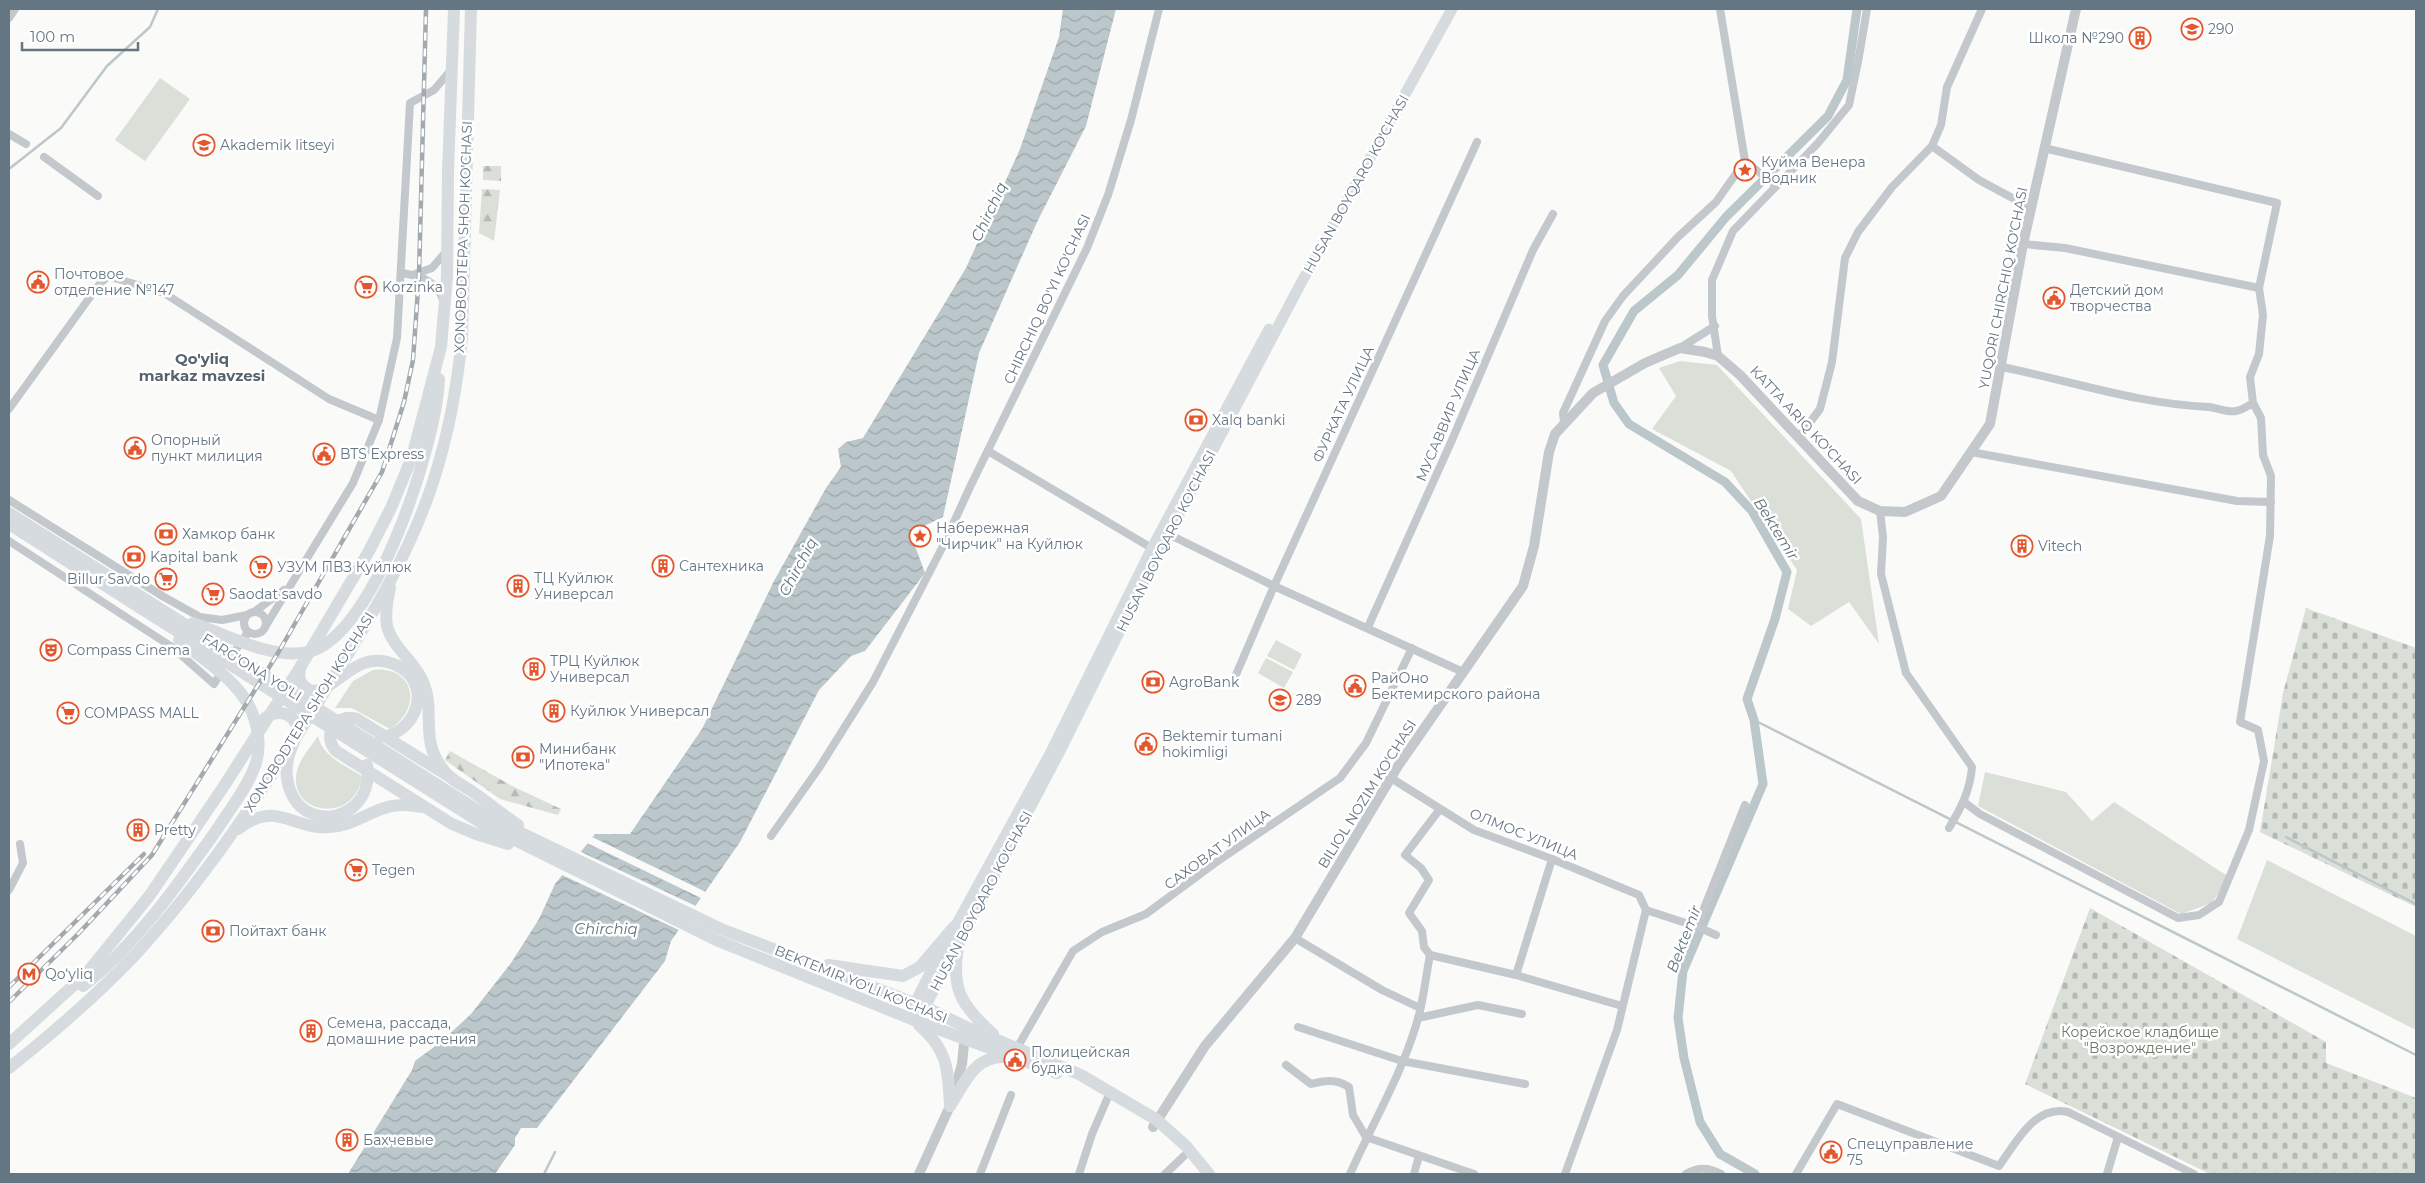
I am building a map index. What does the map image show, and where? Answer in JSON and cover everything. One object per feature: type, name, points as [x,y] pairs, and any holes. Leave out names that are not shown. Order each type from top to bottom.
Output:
[{"type":"main road","name":"XONOBODTEPA SHOH KO'CHASI","points":[[9,1044],[34,1024],[87,972],[133,918],[224,786],[301,666],[357,573],[391,508],[412,457],[439,358],[445,306],[454,9]]},
{"type":"main road","name":"XONOBODTEPA SHOH KO'CHASI","points":[[9,1068],[82,1008],[134,956],[175,910],[226,842],[351,651],[394,573],[419,520],[440,460],[459,367],[464,308],[465,187],[471,9]]},
{"type":"main road","name":"HUSAN BOYQARO KO'CHASI","points":[[1165,533],[1292,284],[1444,9]]},
{"type":"main road","name":"HUSAN BOYQARO KO'CHASI","points":[[914,1020],[954,927],[1051,752],[1165,533],[1452,9]]},
{"type":"main road","points":[[145,605],[272,652],[301,654],[323,646],[346,628],[376,576],[404,516],[426,452],[438,402],[439,358]]},
{"type":"main road","name":"FARG'ONA YO'LI","points":[[9,513],[145,605],[452,800],[488,817],[546,851]]},
{"type":"main road","name":"FARG'ONA YO'LI","points":[[9,524],[145,605]]},
{"type":"main road","name":"HUSAN BOYQARO KO'CHASI","points":[[920,1005],[959,942],[1060,751],[1156,550]]},
{"type":"main road","points":[[394,573],[386,606],[388,629],[394,641],[417,670],[424,683],[430,742],[437,761],[450,778]]},
{"type":"main road","points":[[34,1024],[96,976],[130,940],[178,883],[225,816],[254,768],[258,744],[254,717],[242,694],[145,605]]},
{"type":"main road","points":[[266,718],[277,712],[289,716],[296,726],[295,738],[287,762],[288,783],[296,802],[314,814],[329,816],[350,809],[363,795],[368,775],[365,758],[354,738],[378,738],[399,732],[411,720],[418,702],[414,683],[404,671],[390,663],[369,663],[348,671],[318,691],[306,688],[299,678],[301,666]]},
{"type":"main road","points":[[351,717],[357,719],[450,778],[546,851],[476,834],[433,812],[336,751],[330,740],[332,728],[342,719],[351,717]]},
{"type":"main road","points":[[226,842],[241,826],[267,816],[286,817],[313,826],[328,827],[349,823],[379,808],[392,805],[412,805],[433,812]]},
{"type":"main road","name":"BEKTEMIR YO'LI KO'CHASI","points":[[546,851],[719,934],[914,1020],[1003,1042],[1016,1053],[1082,1075],[1186,1146],[1209,1174]]},
{"type":"main road","points":[[801,960],[903,976],[920,967],[954,927]]},
{"type":"main road","name":"BEKTEMIR YO'LI KO'CHASI","points":[[719,934],[801,960],[920,1005],[965,1032],[1016,1053],[1108,1097],[1155,1124],[1200,1174]]},
{"type":"main road","points":[[959,942],[955,975],[960,997],[978,1021],[1003,1042]]},
{"type":"main road","points":[[914,1020],[932,1036],[943,1054],[948,1073],[950,1106]]},
{"type":"main road","points":[[950,1106],[982,1061],[992,1057],[1016,1053]]},
{"type":"street","name":"CHIRCHIQ BO'YI KO'CHASI","points":[[771,836],[819,768],[866,695],[944,546],[988,451],[1088,248],[1108,195],[1131,120],[1159,9]]},
{"type":"street","points":[[1720,9],[1745,161],[1775,185]]},
{"type":"street","points":[[1718,356],[1712,316],[1712,280],[1733,231],[1775,185],[1818,143],[1849,105],[1867,9]]},
{"type":"street","points":[[1799,437],[1820,409],[1832,362],[1844,258],[1862,227],[1892,186],[1932,146],[1942,125],[1947,87],[1982,9]]},
{"type":"street","name":"YUQORI CHIRCHIQ KO'CHASI","points":[[1880,511],[1905,512],[1941,496],[1990,424],[2002,367],[2023,244],[2076,9]]},
{"type":"street","points":[[248,632],[258,634],[265,627],[288,587],[327,528],[353,483],[379,420],[393,363],[402,273],[410,103],[434,90],[452,69]]},
{"type":"street","points":[[9,134],[26,144]]},
{"type":"street","name":"ФУРКАТА УЛИЦА","points":[[1235,677],[1274,586],[1477,142]]},
{"type":"street","points":[[1932,146],[1979,180],[2031,208]]},
{"type":"street","points":[[1964,802],[1980,814],[2178,918],[2199,915],[2219,902],[2249,830],[2264,761],[2258,730],[2240,722],[2270,536],[2271,476],[2263,455],[2260,418],[2253,403],[2250,377],[2260,354],[2262,315],[2258,288],[2277,204],[2044,148]]},
{"type":"street","points":[[44,157],[98,196]]},
{"type":"street","name":"BILIOL NOZIM KO'CHASI","points":[[1155,1124],[1205,1046],[1295,938],[1391,778],[1523,586],[1540,521],[1549,452],[1555,434],[1564,422],[1563,413],[1605,320],[1623,296],[1678,236],[1716,202],[1745,161]]},
{"type":"street","name":"МУСАВВИР УЛИЦА","points":[[1368,628],[1533,250],[1553,214]]},
{"type":"street","points":[[2023,244],[2065,248],[2258,288]]},
{"type":"street","points":[[414,275],[432,268],[447,250]]},
{"type":"street","points":[[402,273],[414,275],[433,283],[445,306]]},
{"type":"street","points":[[9,409],[98,286],[108,276],[164,293],[330,399],[379,420]]},
{"type":"street","points":[[1564,422],[1593,393],[1645,362],[1680,348],[1715,326]]},
{"type":"street","name":"KATTA ARIQ KO'CHASI","points":[[1680,348],[1718,356],[1740,375],[1858,501],[1880,511]]},
{"type":"street","points":[[2002,367],[2044,375],[2127,397],[2180,406],[2213,408],[2234,412],[2253,403]]},
{"type":"street","points":[[988,451],[1156,550]]},
{"type":"street","points":[[1971,452],[2237,500],[2271,502]]},
{"type":"street","points":[[9,500],[192,613],[209,620],[222,620],[251,613],[270,602],[288,587]]},
{"type":"street","points":[[1880,511],[1883,537],[1881,574],[1906,673],[1972,767],[1964,802],[1949,828]]},
{"type":"street","points":[[1165,533],[1274,586],[1463,672]]},
{"type":"street","points":[[9,541],[172,647],[214,684],[248,632]]},
{"type":"street","points":[[172,647],[186,645],[195,638],[197,628],[192,613]]},
{"type":"street","points":[[251,613],[264,616],[265,627]]},
{"type":"street","points":[[248,632],[244,622],[251,613]]},
{"type":"street","name":"САХОВАТ УЛИЦА","points":[[1016,1053],[1073,951],[1102,932],[1146,914],[1215,863],[1340,778],[1366,744],[1412,648]]},
{"type":"street","name":"ОЛМОС УЛИЦА","points":[[1391,778],[1474,830],[1552,859],[1639,895],[1646,910]]},
{"type":"street","points":[[1695,926],[1745,805]]},
{"type":"street","points":[[1440,809],[1405,855],[1421,868],[1429,880],[1409,913],[1422,931],[1424,947],[1430,955],[1516,975],[1622,1006]]},
{"type":"street","points":[[9,890],[23,863],[20,844]]},
{"type":"street","points":[[1516,975],[1552,859]]},
{"type":"street","points":[[1565,1174],[1617,1030],[1646,910],[1716,935]]},
{"type":"street","points":[[1295,938],[1382,990],[1420,1008]]},
{"type":"street","points":[[1350,1174],[1366,1138],[1378,1119],[1418,1018],[1430,955]]},
{"type":"street","points":[[1418,1018],[1478,1005],[1522,1014]]},
{"type":"street","points":[[1298,1027],[1402,1061],[1525,1084]]},
{"type":"street","points":[[919,1174],[950,1106],[962,1064],[965,1032]]},
{"type":"street","points":[[1286,1065],[1311,1084],[1329,1080],[1341,1082],[1349,1087],[1353,1115],[1366,1138],[1474,1174]]},
{"type":"street","points":[[980,1174],[1011,1095]]},
{"type":"street","points":[[1079,1174],[1092,1134],[1108,1097]]},
{"type":"street","points":[[1796,1174],[1837,1104],[1998,1166],[2036,1118],[2046,1112],[2057,1109],[2068,1112],[2118,1137],[2180,1171],[2194,1174]]},
{"type":"street","points":[[2106,1174],[2118,1137]]},
{"type":"street","points":[[1165,1174],[1184,1156]]},
{"type":"street","points":[[1414,1174],[1419,1156]]},
{"type":"street","points":[[1686,1174],[1704,1168],[1718,1172]]},
{"type":"green space","points":[[160,78],[190,99],[145,161],[115,140]]},
{"type":"green space","points":[[483,166],[501,166],[501,181],[483,180]]},
{"type":"green space","points":[[482,189],[500,190],[494,241],[479,233]]},
{"type":"green space","points":[[1680,361],[1717,365],[1861,519],[1879,644],[1849,602],[1811,626],[1788,609],[1797,570],[1731,471],[1652,429],[1676,396],[1659,368]]},
{"type":"green space","points":[[2306,608],[2416,648],[2416,907],[2260,832],[2283,693]]},
{"type":"green space","points":[[1276,640],[1302,654],[1294,670],[1267,656]]},
{"type":"green space","points":[[1266,658],[1293,672],[1284,688],[1258,673]]},
{"type":"green space","points":[[373,670],[386,670],[397,674],[405,680],[409,689],[408,709],[401,720],[390,729],[352,708],[335,708],[353,681]]},
{"type":"green space","points":[[318,736],[324,750],[329,755],[362,776],[356,793],[346,803],[334,808],[320,808],[308,803],[300,794],[296,781],[299,765]]},
{"type":"green space","points":[[450,751],[512,786],[561,809],[558,815],[500,799],[445,760]]},
{"type":"green space","points":[[1985,772],[2066,792],[2092,821],[2114,802],[2229,877],[2212,903],[2181,914],[1978,806]]},
{"type":"green space","points":[[2267,860],[2416,936],[2416,1030],[2237,939]]},
{"type":"green space","name":"Корейское кладбище \"Возрождение\"","points":[[2090,908],[2326,1042],[2326,1063],[2416,1098],[2416,1174],[2210,1174],[2025,1084]]},
{"type":"water","name":"Chirchiq","points":[[1063,9],[1116,9],[1086,126],[1038,220],[979,353],[943,517],[922,527],[914,543],[925,573],[865,651],[851,656],[819,690],[740,842],[671,941],[665,961],[537,1128],[521,1128],[515,1138],[515,1145],[495,1174],[348,1174],[412,1070],[415,1061],[442,1041],[471,1014],[511,963],[539,919],[555,884],[595,834],[630,834],[702,729],[774,581],[826,488],[841,467],[838,449],[846,442],[863,438],[966,268],[1020,149],[1059,37]]},
{"type":"pier","points":[[590,836],[708,893],[703,899],[585,842]]},
{"type":"pier","points":[[579,851],[698,907],[681,931],[560,874]]},
{"type":"waterway","points":[[9,169],[61,128],[107,66],[150,27],[158,9]]},
{"type":"waterway","name":"Bektemir","points":[[1755,1174],[1720,1154],[1700,1122],[1684,1058],[1678,1018],[1683,971],[1763,784],[1754,720],[1747,699],[1775,619],[1787,572],[1752,511],[1725,482],[1629,424],[1614,403],[1603,365],[1634,311],[1678,275],[1726,217],[1828,116],[1847,80],[1857,9]]},
{"type":"waterway","points":[[1754,720],[2416,1055]]},
{"type":"waterway","points":[[2286,837],[2416,904]]},
{"type":"waterway","points":[[544,1174],[555,1152]]},
{"type":"railway","points":[[9,1002],[78,934],[152,855],[278,653],[382,472],[404,402],[413,360],[419,275],[426,9]]},
{"type":"railway","points":[[9,987],[144,854]]},
{"type":"place","name":"290","points":[[2192,29]]},
{"type":"place","name":"Школа №290","points":[[2140,38]]},
{"type":"place","name":"Akademik litseyi","points":[[204,145]]},
{"type":"place","name":"Куйма Венера Водник","points":[[1745,170]]},
{"type":"place","name":"Почтовое отделение №147","points":[[38,282]]},
{"type":"place","name":"Korzinka","points":[[366,287]]},
{"type":"place","name":"Детcкий дом творчества","points":[[2054,298]]},
{"type":"place","name":"Xalq banki","points":[[1196,420]]},
{"type":"place","name":"Опорный пункт милиция","points":[[135,448]]},
{"type":"place","name":"BTS Express","points":[[324,454]]},
{"type":"place","name":"Хамкор банк","points":[[166,534]]},
{"type":"place","name":"Набережная \"Чирчик\" на Куйлюк","points":[[920,536]]},
{"type":"place","name":"Vitech","points":[[2022,546]]},
{"type":"place","name":"Kapital bank","points":[[134,557]]},
{"type":"place","name":"Сантехника","points":[[663,566]]},
{"type":"place","name":"УЗУМ ПВЗ Куйлюк","points":[[261,567]]},
{"type":"place","name":"Billur Savdo","points":[[166,579]]},
{"type":"place","name":"ТЦ Куйлюк Универсал","points":[[518,586]]},
{"type":"place","name":"Saodat savdo","points":[[213,594]]},
{"type":"place","name":"Compass Cinema","points":[[51,650]]},
{"type":"place","name":"ТРЦ Куйлюк Универсал","points":[[534,669]]},
{"type":"place","name":"AgroBank","points":[[1153,682]]},
{"type":"place","name":"РайОно Бектемирского района","points":[[1355,686]]},
{"type":"place","name":"289","points":[[1280,700]]},
{"type":"place","name":"Куйлюк Универсал","points":[[554,711]]},
{"type":"place","name":"COMPASS MALL","points":[[68,713]]},
{"type":"place","name":"Bektemir tumani hokimligi","points":[[1146,744]]},
{"type":"place","name":"Минибанк \"Ипотека\"","points":[[523,757]]},
{"type":"place","name":"Pretty","points":[[138,830]]},
{"type":"place","name":"Tegen","points":[[356,870]]},
{"type":"place","name":"Пойтахт банк","points":[[213,931]]},
{"type":"place","name":"Qo‘yliq","points":[[29,974]]},
{"type":"place","name":"Семена, рассада, домашние растения","points":[[311,1031]]},
{"type":"place","name":"Полицейская будка","points":[[1015,1060]]},
{"type":"place","name":"Бахчевые","points":[[347,1140]]},
{"type":"place","name":"Спецуправление 75","points":[[1831,1152]]},
{"type":"district","name":"Qo'yliq markaz mavzesi","points":[[202,368]]}]
